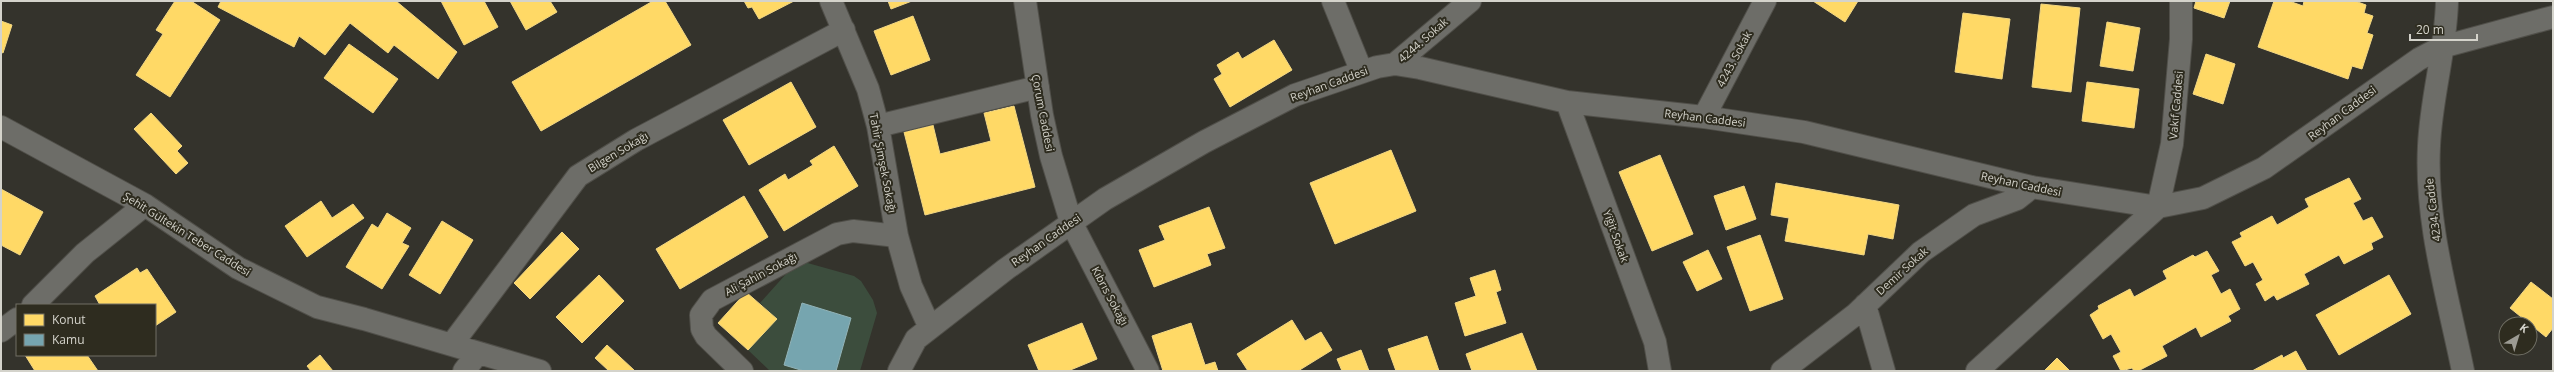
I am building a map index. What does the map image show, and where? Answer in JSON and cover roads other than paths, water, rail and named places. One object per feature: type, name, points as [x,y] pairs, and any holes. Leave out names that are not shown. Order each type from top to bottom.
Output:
[{"type":"street","name":"Tahir Şimşek Sokağı","points":[[831,1],[868,88],[878,126],[897,236],[912,286],[930,328]]},
{"type":"street","name":"Çorum Caddesi","points":[[1025,1],[1038,87],[1051,156],[1071,222]]},
{"type":"street","points":[[1333,1],[1361,70]]},
{"type":"street","name":"4244. Sokak","points":[[1395,64],[1470,1]]},
{"type":"street","name":"4243. Sokak","points":[[1704,117],[1765,1]]},
{"type":"street","name":"Vakıf Caddesi","points":[[2158,208],[2172,144],[2181,39],[2181,1]]},
{"type":"street","name":"4234. Cadde","points":[[2448,1],[2429,146],[2430,201],[2436,241],[2463,371]]},
{"type":"street","name":"Reyhan Caddesi","points":[[899,371],[916,339],[1006,269],[1105,199],[1256,114],[1295,95],[1361,70],[1395,64],[1567,102],[1704,117],[1839,140],[2032,187],[2158,208],[2203,198],[2264,168],[2294,149],[2389,78],[2419,59],[2442,47],[2553,16]]},
{"type":"street","name":"Bilgen Sokağı","points":[[452,344],[578,176],[636,140],[844,30]]},
{"type":"street","points":[[878,126],[1038,87]]},
{"type":"street","name":"Yiğit Sokak","points":[[1567,102],[1655,342],[1660,371]]},
{"type":"street","name":"Şehit Gültekin Teber Caddesi","points":[[1,127],[145,205],[238,268],[317,307],[452,344],[540,371]]},
{"type":"street","name":"Demir Sokak","points":[[1782,371],[1865,305],[1933,244],[1974,215],[2017,199],[2032,187]]},
{"type":"street","points":[[35,304],[86,253],[145,205]]},
{"type":"street","points":[[1978,371],[2158,208]]},
{"type":"street","name":"Kıbrıs Sokağı","points":[[1071,222],[1148,371]]},
{"type":"street","name":"Ali Şahin Sokağı","points":[[742,371],[706,336],[702,329],[701,315],[712,300],[837,234],[853,231],[897,236]]},
{"type":"street","points":[[1865,305],[1884,371]]},
{"type":"street","points":[[1,331],[16,320]]},
{"type":"street","points":[[464,371],[478,353]]}]
